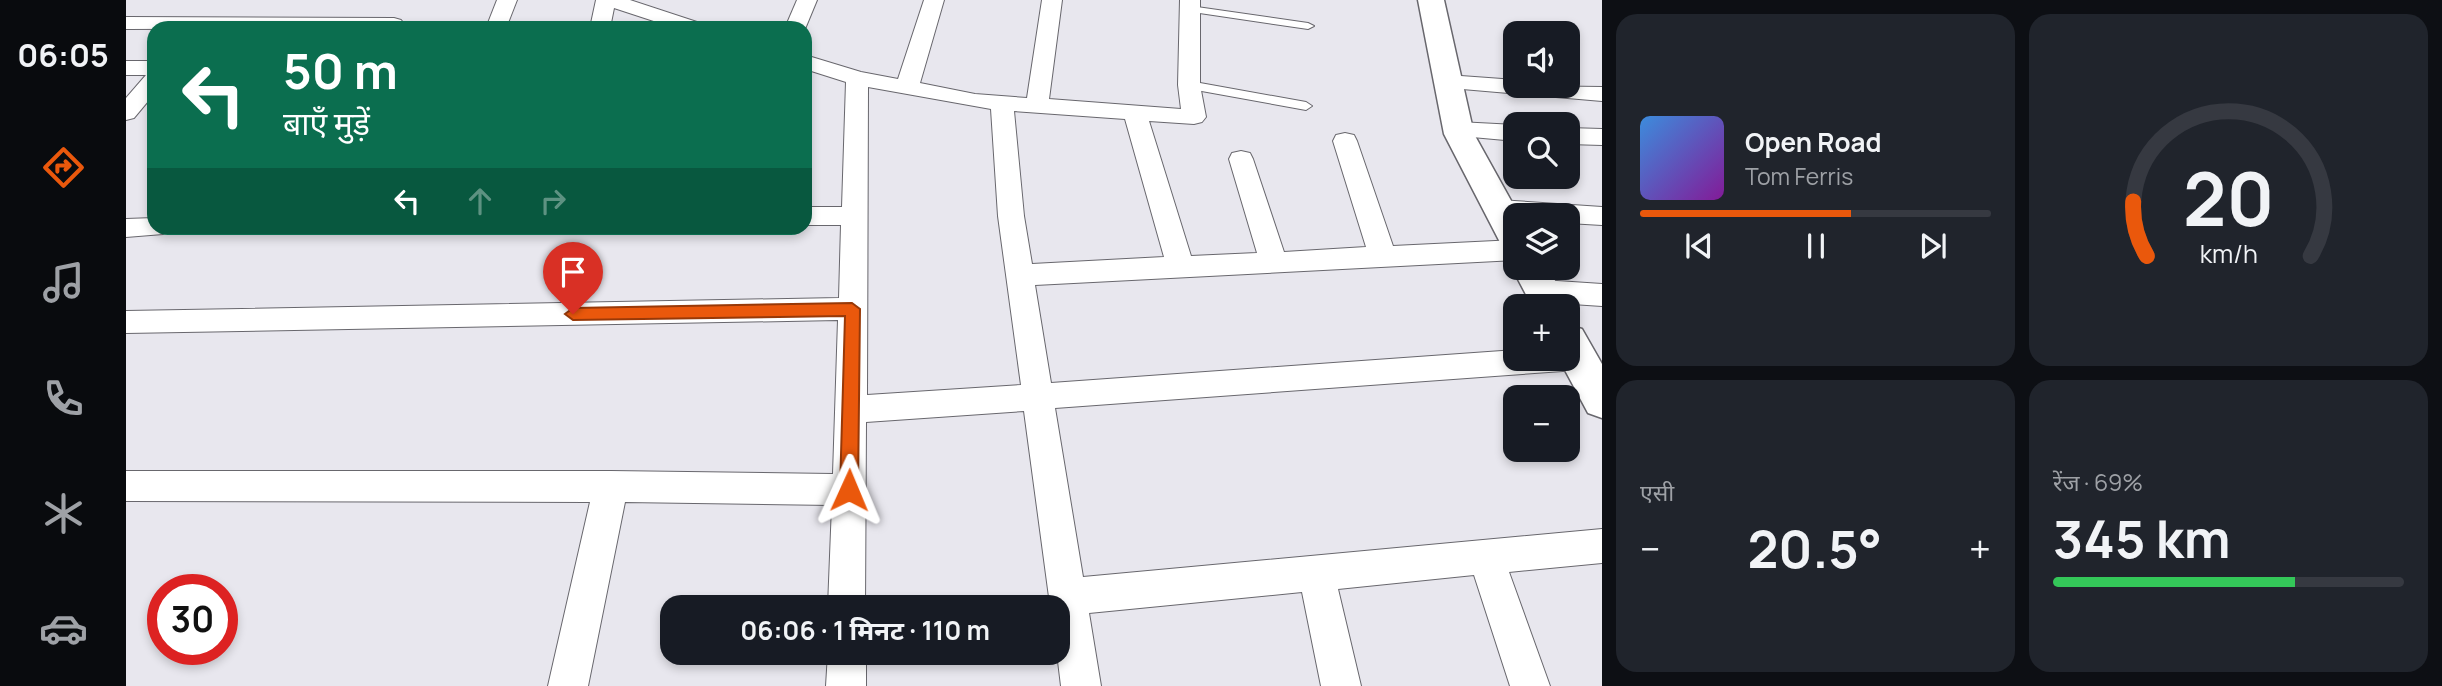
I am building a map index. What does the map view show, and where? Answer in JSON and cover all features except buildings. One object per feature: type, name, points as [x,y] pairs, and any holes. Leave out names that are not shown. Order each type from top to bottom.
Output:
[{"type":"street","points":[[499,21],[507,0]]},
{"type":"street","points":[[602,21],[608,0],[654,7],[682,21]]},
{"type":"street","points":[[798,21],[807,0]]},
{"type":"street","points":[[907,88],[934,0]]},
{"type":"street","points":[[1037,105],[1052,0]]},
{"type":"street","points":[[1431,0],[1458,130],[1503,217]]},
{"type":"street","points":[[812,64],[857,78],[975,101],[1194,117],[1189,85],[1190,5]]},
{"type":"street","points":[[126,23],[147,23]]},
{"type":"street","points":[[126,68],[147,68]]},
{"type":"street","points":[[848,595],[857,78]]},
{"type":"street","points":[[1447,82],[1602,94]]},
{"type":"street","points":[[126,113],[147,88]]},
{"type":"street","points":[[1002,103],[1011,216],[1067,595]]},
{"type":"street","points":[[1135,113],[1180,267]]},
{"type":"street","points":[[1458,130],[1503,132]]},
{"type":"street","points":[[1580,136],[1602,137]]},
{"type":"street","points":[[1345,141],[1383,257]]},
{"type":"street","points":[[1241,159],[1274,262]]},
{"type":"street","points":[[1499,209],[1602,216]]},
{"type":"street","points":[[812,216],[854,216]]},
{"type":"street","points":[[126,228],[147,227]]},
{"type":"street","points":[[1020,275],[1503,251]]},
{"type":"street","points":[[1541,288],[1602,295]]},
{"type":"street","points":[[126,322],[852,309]]},
{"type":"street","points":[[851,410],[1038,398],[1503,355]]},
{"type":"street","points":[[1580,362],[1602,401]]},
{"type":"street","points":[[126,486],[611,486],[849,490]]},
{"type":"street","points":[[568,686],[611,486]]},
{"type":"street","points":[[1070,597],[1602,546]]},
{"type":"street","points":[[1486,557],[1530,686]]},
{"type":"street","points":[[1316,573],[1341,686]]},
{"type":"street","points":[[1070,616],[1081,686]]},
{"type":"street","points":[[846,686],[847,665]]},
{"type":"lane","points":[[1190,5],[1308,26]]},
{"type":"lane","points":[[1189,85],[1306,106]]},
{"type":"route","points":[[573,314],[852,309],[849,490]]}]
